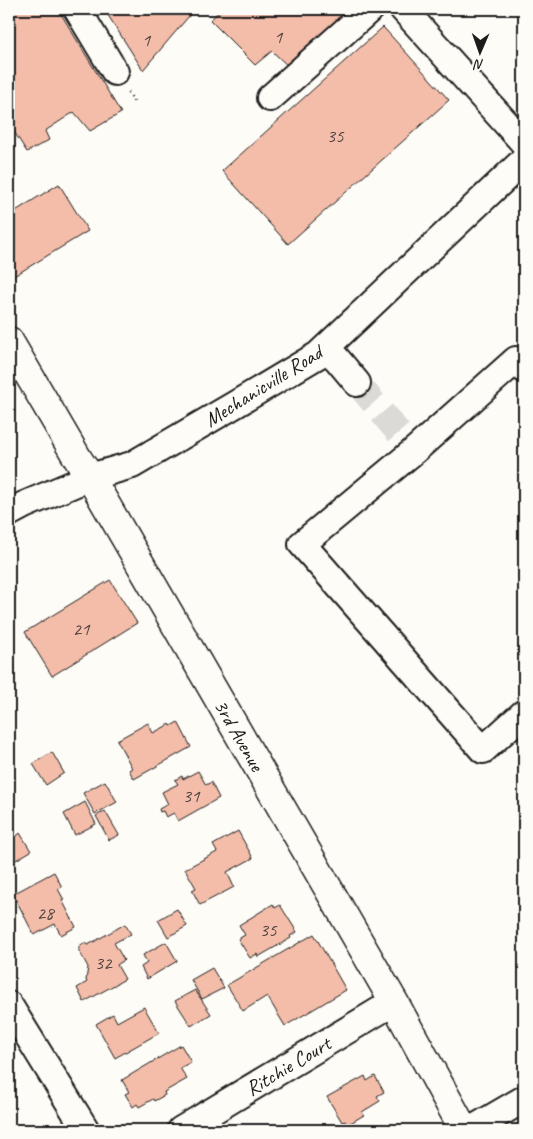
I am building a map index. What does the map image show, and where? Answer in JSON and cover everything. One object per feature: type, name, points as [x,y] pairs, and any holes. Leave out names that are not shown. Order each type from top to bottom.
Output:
[{"type":"main road","name":"3rd Avenue","points":[[9,341],[78,460],[90,477],[394,1002],[464,1130]]},
{"type":"street","points":[[77,9],[115,72]]},
{"type":"street","points":[[270,98],[370,9]]},
{"type":"street","points":[[403,9],[524,143]]},
{"type":"street","name":"Mechanicville Road","points":[[9,512],[90,477],[132,465],[318,355],[524,160]]},
{"type":"street","points":[[326,348],[357,383]]},
{"type":"street","points":[[524,369],[516,360],[409,445],[302,544],[483,750],[524,713]]},
{"type":"street","name":"Ritchie Court","points":[[182,1130],[394,1002]]},
{"type":"street","points":[[9,1004],[86,1130]]},
{"type":"street","points":[[471,1130],[524,1099]]},
{"type":"building","points":[[9,9],[58,9],[121,113],[90,131],[74,112],[45,131],[49,140],[27,152],[9,124]]},
{"type":"building","points":[[104,9],[195,9],[143,70]]},
{"type":"building","points":[[222,9],[361,9],[291,69],[272,51],[255,65],[210,20]]},
{"type":"building","points":[[383,27],[449,100],[288,244],[222,171]]},
{"type":"building","points":[[59,184],[88,231],[9,279],[9,215]]},
{"type":"building","points":[[110,580],[137,623],[52,676],[25,632]]},
{"type":"building","points":[[178,722],[191,747],[134,779],[129,770],[132,768],[117,740],[148,723],[153,733]]},
{"type":"building","points":[[52,752],[64,773],[46,785],[33,764]]},
{"type":"building","points":[[198,771],[206,785],[211,782],[219,798],[178,821],[174,813],[166,817],[163,811],[160,812],[159,809],[168,804],[162,792],[178,784],[175,780],[182,776],[183,779]]},
{"type":"building","points":[[105,781],[117,802],[95,814],[83,793]]},
{"type":"building","points":[[85,802],[96,824],[75,835],[64,814]]},
{"type":"building","points":[[105,811],[119,835],[109,840],[96,816]]},
{"type":"building","points":[[9,823],[17,836],[20,833],[31,851],[9,864]]},
{"type":"building","points":[[238,831],[253,858],[227,872],[234,887],[200,905],[192,890],[196,888],[185,869],[217,852],[213,845]]},
{"type":"building","points":[[54,872],[62,887],[58,889],[64,900],[62,900],[76,927],[61,935],[55,924],[34,935],[13,894]]},
{"type":"building","points":[[273,904],[275,908],[280,905],[297,932],[290,936],[291,938],[258,957],[257,954],[250,958],[238,939],[245,935],[239,925]]},
{"type":"building","points":[[177,909],[187,926],[168,937],[158,920]]},
{"type":"building","points":[[125,924],[131,934],[114,943],[124,960],[117,965],[125,979],[84,1002],[77,988],[87,982],[88,967],[79,951],[79,946],[84,943],[88,945]]},
{"type":"building","points":[[314,934],[346,990],[285,1026],[267,996],[243,1011],[227,985]]},
{"type":"building","points":[[166,942],[177,961],[147,979],[141,967],[147,963],[143,955]]},
{"type":"building","points":[[212,968],[224,988],[202,999],[191,980]]},
{"type":"building","points":[[195,990],[211,1014],[191,1026],[175,1001]]},
{"type":"building","points":[[144,1007],[159,1033],[115,1058],[96,1024],[113,1014],[117,1022]]},
{"type":"building","points":[[181,1045],[191,1062],[180,1068],[187,1079],[164,1092],[165,1095],[154,1101],[153,1099],[139,1107],[137,1104],[133,1107],[125,1094],[129,1092],[122,1080]]},
{"type":"building","points":[[365,1076],[367,1081],[375,1076],[384,1092],[377,1096],[380,1101],[362,1112],[364,1115],[347,1125],[345,1121],[342,1122],[327,1097]]},
{"type":"building","points":[[403,1125],[406,1130],[394,1130]]},
{"type":"tunnel","points":[[357,383],[404,439]]}]
